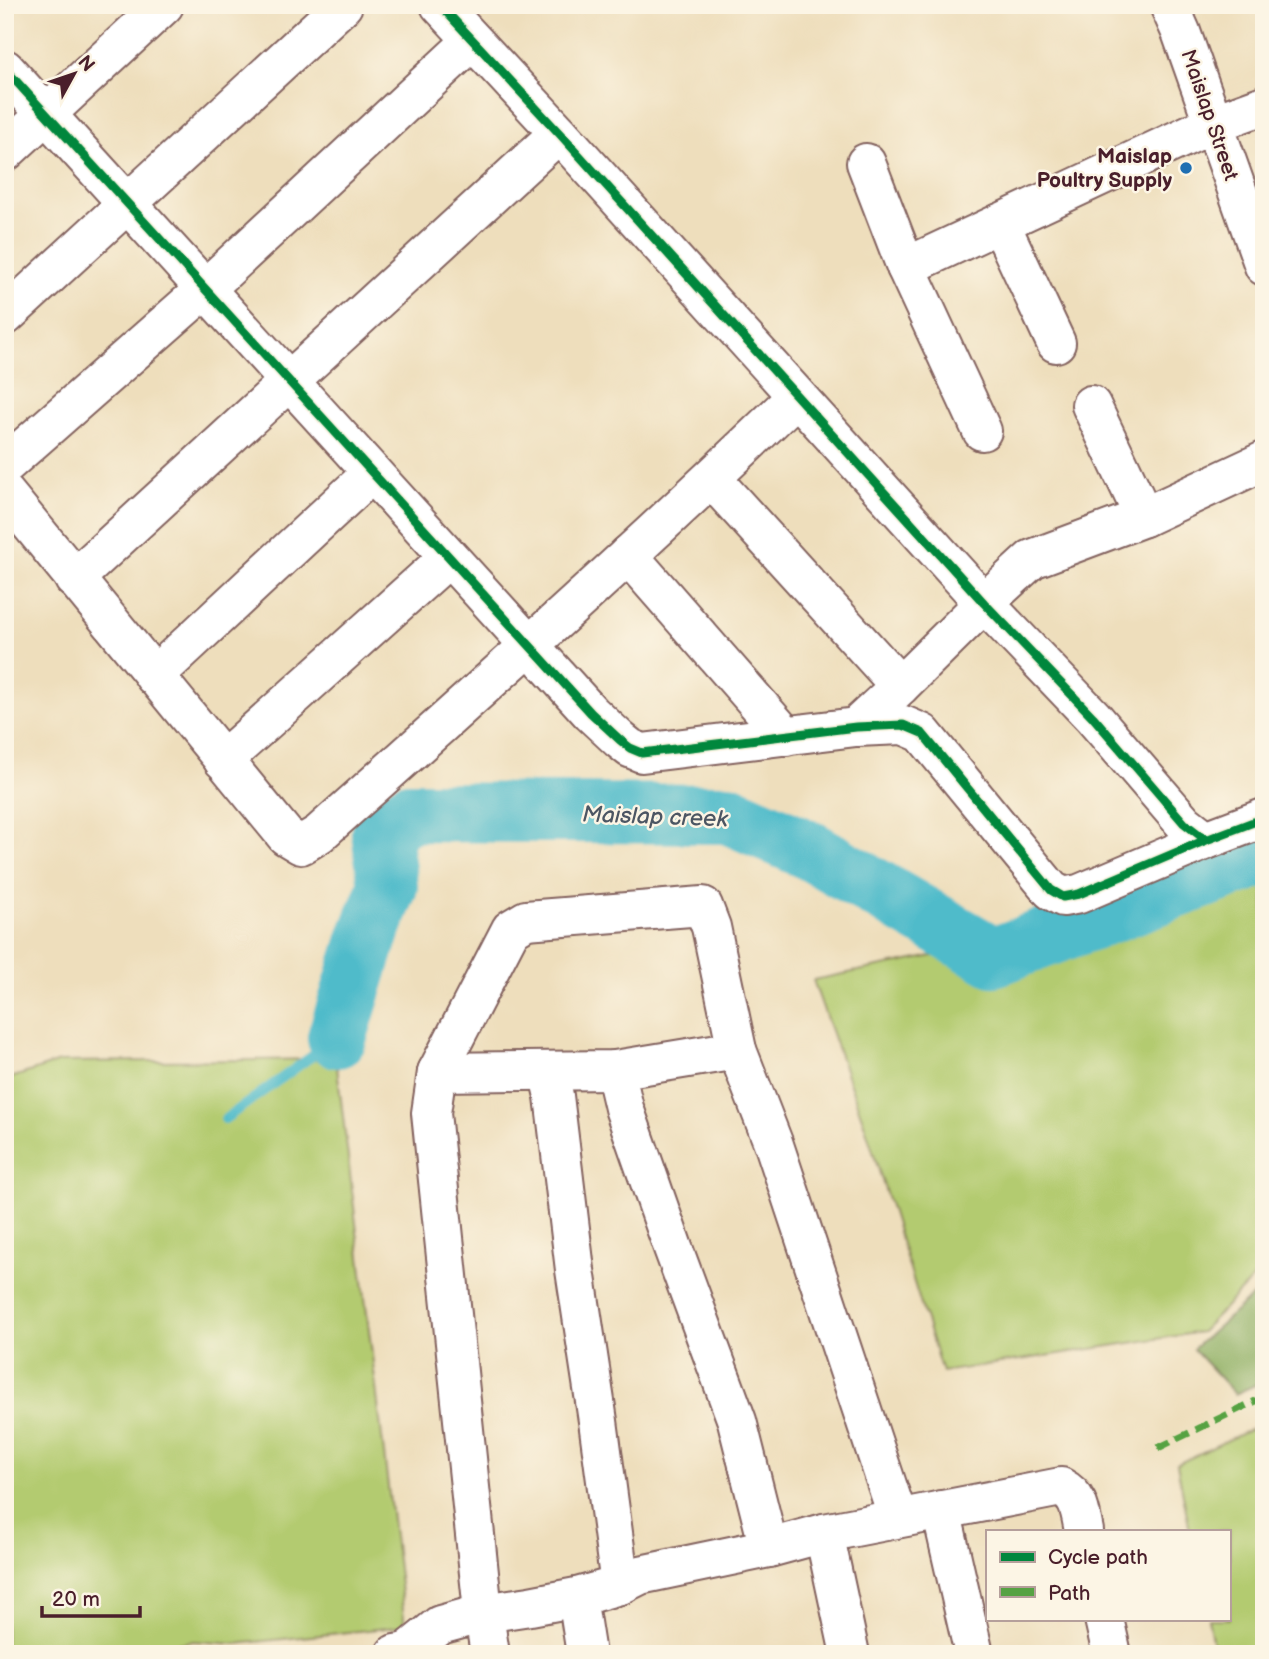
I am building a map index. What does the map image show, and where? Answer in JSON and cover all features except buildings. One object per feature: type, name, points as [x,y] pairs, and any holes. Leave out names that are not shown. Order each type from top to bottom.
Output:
[{"type":"street","points":[[5,152],[164,5]]},
{"type":"street","points":[[5,316],[343,5]]},
{"type":"street","points":[[440,5],[984,603],[1093,717],[1184,823],[1206,840]]},
{"type":"street","name":"Maislap Street","points":[[1169,5],[1264,265]]},
{"type":"street","points":[[5,465],[205,289],[472,41]]},
{"type":"street","points":[[5,69],[590,713],[630,748],[642,753],[856,727],[903,725],[922,733],[1051,890],[1063,897],[1079,894],[1264,818]]},
{"type":"street","points":[[906,267],[1212,124],[1264,105]]},
{"type":"street","points":[[74,579],[559,133]]},
{"type":"street","points":[[866,163],[906,267],[982,431]]},
{"type":"street","points":[[1000,223],[1056,343]]},
{"type":"street","points":[[5,493],[286,836],[301,845],[320,834],[529,646],[712,479],[796,397]]},
{"type":"street","points":[[1091,405],[1144,517]]},
{"type":"street","points":[[856,727],[1032,559],[1144,517],[1264,461]]},
{"type":"street","points":[[154,677],[372,474]]},
{"type":"street","points":[[712,479],[900,686]]},
{"type":"street","points":[[628,555],[786,736]]},
{"type":"street","points":[[223,760],[448,558]]},
{"type":"street","points":[[490,1654],[431,1113],[437,1072],[511,929],[526,920],[703,906],[711,927],[737,1050],[774,1145],[898,1518]]},
{"type":"street","points":[[437,1072],[615,1069],[737,1050]]},
{"type":"street","points":[[615,1069],[624,1108],[737,1422],[769,1548]]},
{"type":"street","points":[[548,1071],[554,1096],[575,1270],[620,1585]]},
{"type":"street","points":[[395,1654],[407,1652],[440,1625],[484,1613],[576,1597],[620,1585],[640,1575],[769,1548],[824,1533],[1062,1487],[1071,1492],[1077,1502],[1084,1530]]},
{"type":"street","points":[[941,1510],[974,1654]]},
{"type":"street","points":[[824,1533],[850,1654]]},
{"type":"street","points":[[576,1597],[586,1654]]},
{"type":"street","points":[[1104,1620],[1112,1654]]},
{"type":"green space","points":[[1264,847],[1264,1267],[1201,1332],[942,1372],[865,1126],[813,980],[1098,923]]},
{"type":"green space","points":[[336,1059],[405,1626],[236,1644],[192,1641],[129,1654],[5,1654],[5,1080],[59,1062]]},
{"type":"green space","points":[[1264,1286],[1264,1381],[1235,1394],[1193,1349]]},
{"type":"green space","points":[[1264,1423],[1264,1654],[1215,1654],[1208,1620],[1230,1620],[1230,1530],[1190,1530],[1177,1464]]},
{"type":"waterway","name":"Maislap creek","points":[[337,1038],[368,937],[388,886],[381,832],[409,812],[728,814],[811,851],[994,957],[1264,856]]},
{"type":"waterway","points":[[225,1119],[337,1038]]},
{"type":"marked path","points":[[1158,1448],[1264,1397]]},
{"type":"cycle path","points":[[440,5],[984,603],[1093,717],[1184,823],[1206,840]]},
{"type":"cycle path","points":[[5,69],[591,713],[630,748],[642,753],[856,727],[903,725],[922,733],[1051,890],[1063,897],[1079,894],[1264,818]]},
{"type":"place","name":"Maislap Poultry Supply","points":[[1186,168]]}]
